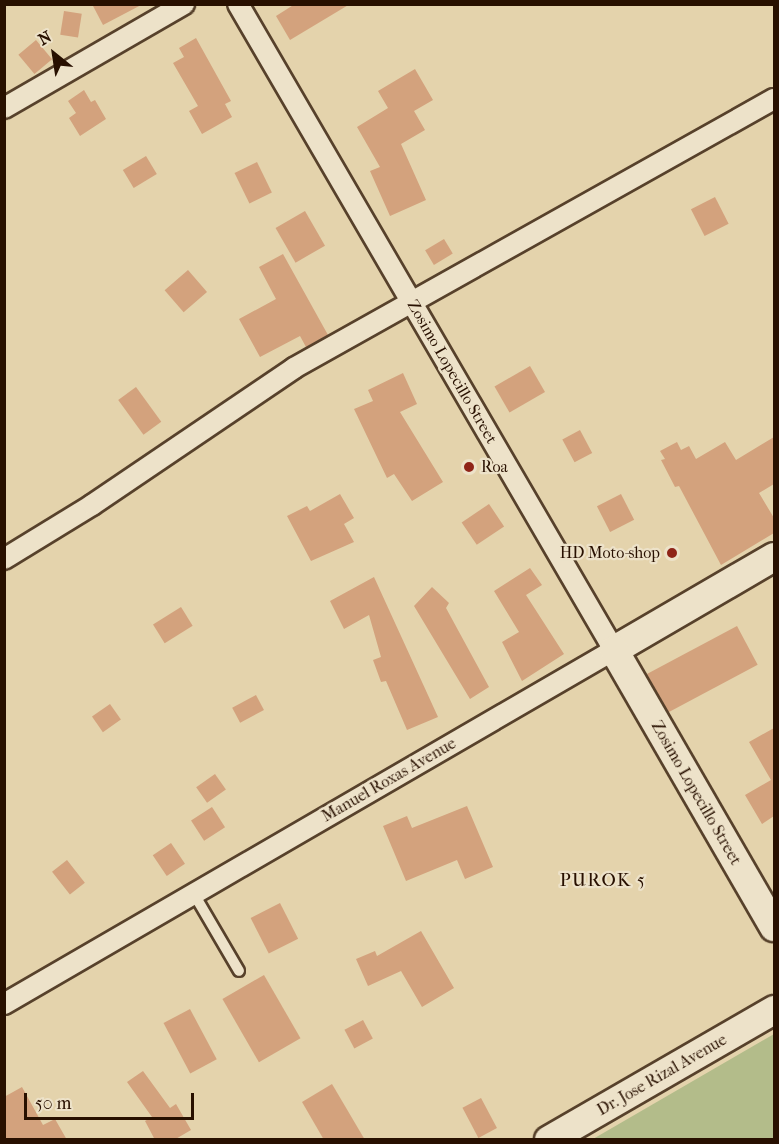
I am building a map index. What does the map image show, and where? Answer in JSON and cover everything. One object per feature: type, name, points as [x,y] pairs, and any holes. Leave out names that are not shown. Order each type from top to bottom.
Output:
[{"type":"main road","name":"Manuel Roxas Avenue","points":[[614,650],[774,557]]},
{"type":"main road","name":"Zosimo Lopecillo Street","points":[[614,650],[774,927]]},
{"type":"main road","name":"Dr. Jose Rizal Avenue","points":[[549,1140],[774,1010]]},
{"type":"street","points":[[4,108],[184,4]]},
{"type":"street","name":"Zosimo Lopecillo Street","points":[[238,4],[614,650]]},
{"type":"street","points":[[4,559],[92,505],[294,368],[774,99]]},
{"type":"street","name":"Manuel Roxas Avenue","points":[[4,1004],[614,650]]},
{"type":"lane","points":[[194,894],[239,971]]},
{"type":"green space","points":[[774,1034],[774,1139],[593,1139]]},
{"type":"building","points":[[92,4],[143,4],[103,25]]},
{"type":"building","points":[[295,4],[350,4],[290,40],[276,16]]},
{"type":"building","points":[[64,11],[82,14],[78,38],[60,35]]},
{"type":"building","points":[[196,38],[231,101],[225,104],[232,117],[202,134],[189,111],[198,106],[173,63],[184,57],[179,48]]},
{"type":"building","points":[[36,40],[52,59],[34,74],[18,55]]},
{"type":"building","points":[[415,69],[433,100],[414,111],[425,130],[401,144],[426,200],[390,216],[370,171],[380,167],[357,127],[388,108],[378,91]]},
{"type":"building","points":[[84,90],[91,102],[95,100],[106,119],[80,136],[69,118],[76,113],[68,101]]},
{"type":"building","points":[[146,156],[157,174],[134,188],[123,170]]},
{"type":"building","points":[[257,162],[272,193],[249,204],[235,173]]},
{"type":"building","points":[[715,197],[729,224],[705,236],[691,209]]},
{"type":"building","points":[[305,211],[325,246],[296,263],[276,228]]},
{"type":"building","points":[[444,239],[453,254],[434,265],[425,250]]},
{"type":"building","points":[[283,254],[328,335],[306,347],[300,336],[260,357],[239,319],[276,299],[259,267]]},
{"type":"building","points":[[188,270],[207,292],[184,312],[165,290]]},
{"type":"building","points":[[530,366],[545,392],[509,412],[494,386]]},
{"type":"building","points":[[403,373],[417,404],[400,412],[443,482],[412,501],[394,474],[387,478],[354,409],[373,401],[368,390]]},
{"type":"building","points":[[136,387],[161,422],[143,435],[118,400]]},
{"type":"building","points":[[580,430],[592,453],[575,462],[562,439]]},
{"type":"building","points":[[774,437],[774,484],[759,493],[774,518],[774,533],[721,565],[679,486],[675,487],[661,460],[665,459],[660,451],[677,442],[681,450],[689,446],[696,459],[725,442],[736,460]]},
{"type":"building","points":[[340,494],[354,518],[344,524],[354,542],[311,561],[287,516],[307,506],[310,511]]},
{"type":"building","points":[[621,494],[634,520],[610,532],[597,506]]},
{"type":"building","points":[[489,504],[504,526],[477,545],[462,522]]},
{"type":"building","points":[[530,568],[542,585],[526,595],[564,654],[522,681],[502,642],[519,632],[494,591]]},
{"type":"building","points":[[374,577],[438,717],[407,730],[386,681],[381,682],[373,660],[381,657],[369,615],[344,629],[330,601]]},
{"type":"building","points":[[432,587],[449,603],[446,608],[489,687],[470,699],[414,606]]},
{"type":"building","points":[[181,607],[193,626],[165,643],[153,624]]},
{"type":"building","points":[[737,626],[758,665],[668,713],[647,674]]},
{"type":"building","points":[[256,695],[264,710],[240,723],[232,708]]},
{"type":"building","points":[[110,704],[121,720],[103,732],[92,717]]},
{"type":"building","points":[[774,728],[774,816],[762,824],[745,795],[771,780],[749,742]]},
{"type":"building","points":[[215,774],[226,790],[207,803],[196,787]]},
{"type":"building","points":[[467,806],[493,867],[465,879],[457,860],[406,881],[383,826],[407,816],[412,828]]},
{"type":"building","points":[[212,807],[225,827],[204,841],[191,821]]},
{"type":"building","points":[[171,843],[185,864],[167,876],[153,855]]},
{"type":"building","points":[[67,860],[85,883],[70,895],[52,872]]},
{"type":"building","points":[[280,903],[298,939],[269,954],[251,918]]},
{"type":"building","points":[[421,931],[454,988],[422,1007],[401,971],[368,986],[356,959],[375,951],[377,956]]},
{"type":"building","points":[[264,975],[300,1038],[259,1062],[222,999]]},
{"type":"building","points":[[190,1009],[217,1059],[190,1073],[164,1023]]},
{"type":"building","points":[[363,1020],[373,1039],[354,1048],[344,1030]]},
{"type":"building","points":[[143,1071],[170,1108],[176,1104],[191,1130],[174,1140],[155,1140],[145,1121],[152,1117],[127,1082]]},
{"type":"building","points":[[332,1084],[365,1140],[324,1140],[302,1102]]},
{"type":"building","points":[[22,1087],[43,1125],[55,1119],[67,1140],[4,1140],[4,1097]]},
{"type":"building","points":[[481,1098],[497,1128],[478,1138],[462,1108]]},
{"type":"place","name":"Roa","points":[[469,467]]},
{"type":"place","name":"HD Moto-shop","points":[[672,553]]},
{"type":"district","name":"PUROK 5","points":[[603,881]]}]
